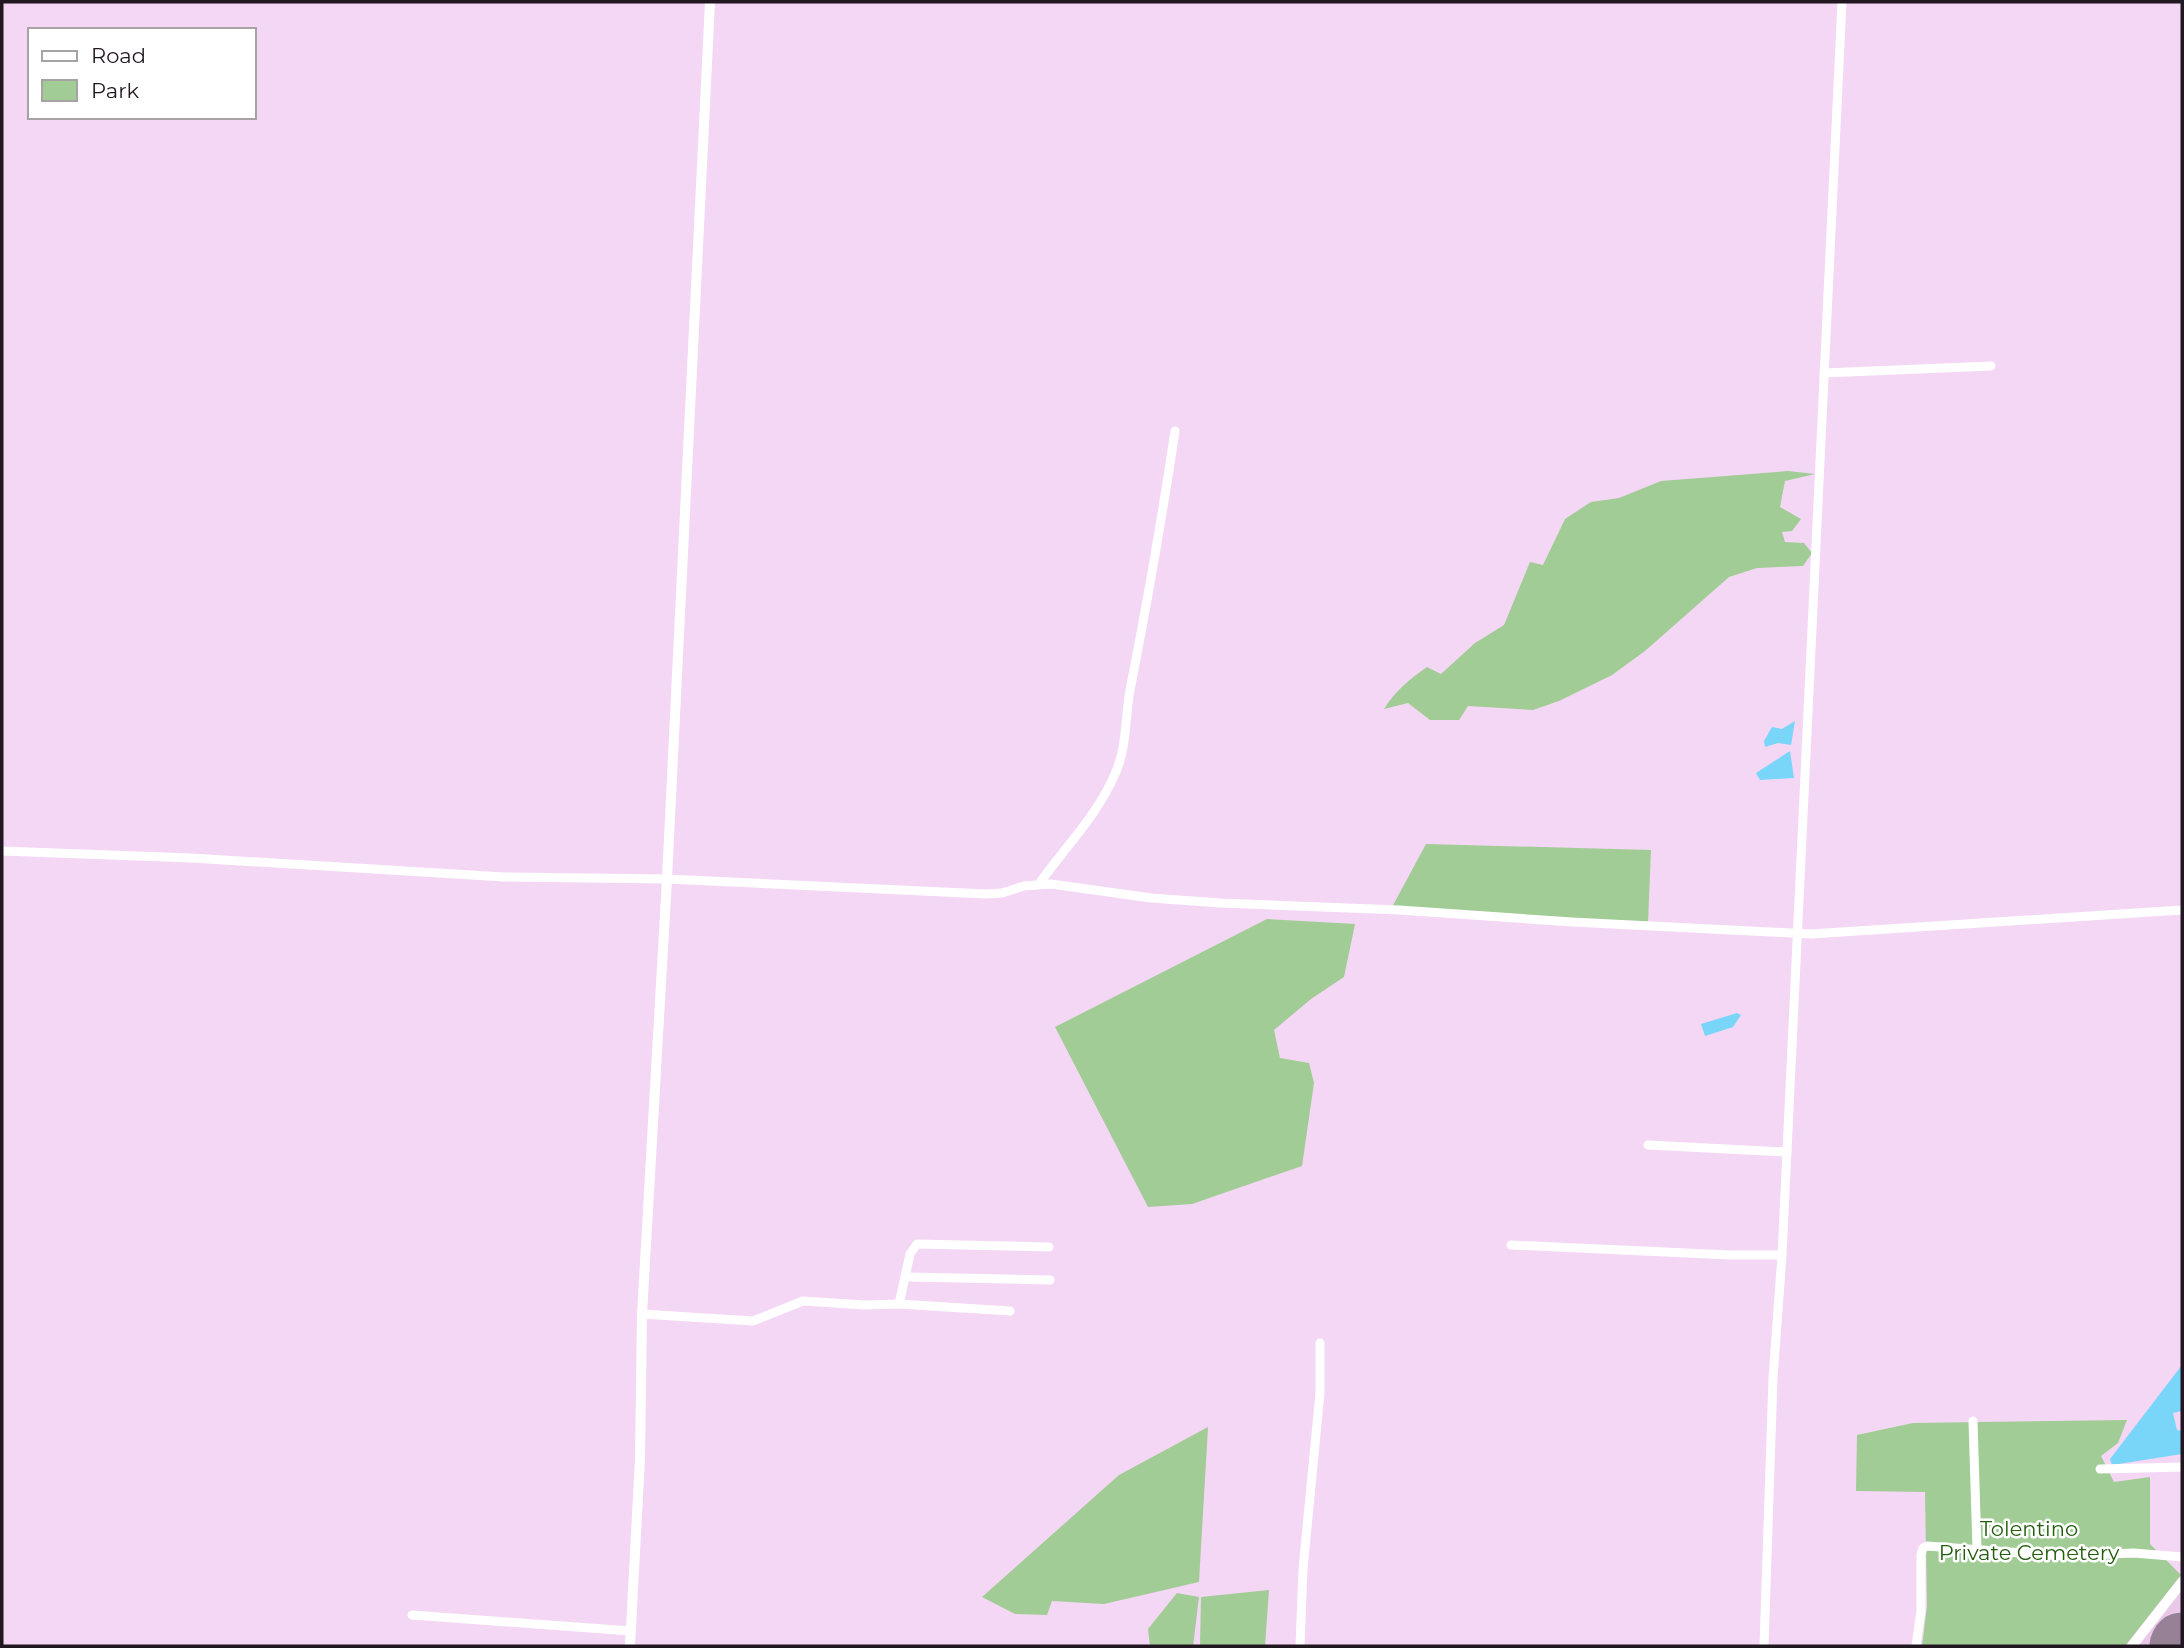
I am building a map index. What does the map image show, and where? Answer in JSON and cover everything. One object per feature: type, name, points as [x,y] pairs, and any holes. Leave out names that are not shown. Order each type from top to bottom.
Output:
[{"type":"street","points":[[630,1646],[640,1459],[642,1314],[667,879],[710,2]]},
{"type":"street","points":[[1764,1646],[1773,1378],[1782,1255],[1842,2]]},
{"type":"street","points":[[1824,373],[1991,366]]},
{"type":"street","points":[[1039,884],[1060,854],[1087,824],[1111,783],[1121,759],[1128,703],[1152,579],[1175,431]]},
{"type":"street","points":[[2,851],[191,858],[504,877],[667,879],[986,894],[1039,884],[1206,902],[1399,910],[1796,933],[2182,911]]},
{"type":"street","points":[[1648,1145],[1787,1152]]},
{"type":"street","points":[[899,1304],[910,1254],[917,1244],[1049,1247]]},
{"type":"street","points":[[1511,1245],[1782,1255]]},
{"type":"street","points":[[907,1276],[1050,1280]]},
{"type":"street","points":[[642,1314],[746,1321],[762,1319],[803,1301],[1010,1311]]},
{"type":"street","points":[[1300,1646],[1303,1569],[1320,1393],[1320,1343]]},
{"type":"street","points":[[1973,1421],[1977,1549]]},
{"type":"street","points":[[2100,1469],[2182,1467]]},
{"type":"street","points":[[1916,1646],[1921,1612],[1923,1549],[1936,1545],[2063,1556],[2134,1553],[2182,1557]]},
{"type":"street","points":[[2132,1646],[2182,1582]]},
{"type":"street","points":[[412,1615],[631,1631]]},
{"type":"shaded area","points":[[2182,1586],[2182,1646],[2136,1646]]},
{"type":"green space","points":[[1788,471],[1815,474],[1785,481],[1780,507],[1801,519],[1792,531],[1782,532],[1785,542],[1804,543],[1812,553],[1803,566],[1757,568],[1729,577],[1645,651],[1612,675],[1559,701],[1533,710],[1468,706],[1459,720],[1430,720],[1408,703],[1384,709],[1403,686],[1427,667],[1441,674],[1475,643],[1504,625],[1530,562],[1543,565],[1565,519],[1591,502],[1619,498],[1661,481]]},
{"type":"green space","points":[[1426,844],[1651,850],[1648,923],[1391,909]]},
{"type":"green space","points":[[1267,919],[1355,924],[1344,977],[1311,999],[1274,1030],[1280,1058],[1309,1063],[1314,1083],[1302,1166],[1192,1204],[1148,1207],[1055,1027]]},
{"type":"green space","name":"Tolentino Private Cemetery","points":[[2127,1420],[2118,1443],[2101,1456],[2114,1482],[2150,1477],[2150,1544],[2181,1575],[2125,1646],[1922,1646],[1927,1606],[1925,1492],[1856,1491],[1857,1435],[1913,1423]]},
{"type":"green space","points":[[1208,1427],[1199,1582],[1104,1604],[1052,1601],[1047,1615],[1015,1614],[982,1597],[1119,1475]]},
{"type":"green space","points":[[1269,1590],[1265,1646],[1200,1646],[1201,1597]]},
{"type":"green space","points":[[1177,1593],[1199,1597],[1193,1646],[1150,1646],[1148,1629]]},
{"type":"water","points":[[1795,721],[1791,745],[1778,743],[1765,747],[1764,741],[1772,727],[1782,729]]},
{"type":"water","points":[[1790,751],[1794,778],[1760,780],[1756,773]]},
{"type":"water","points":[[1737,1013],[1741,1015],[1733,1027],[1705,1036],[1701,1024]]},
{"type":"water","points":[[2182,1365],[2182,1411],[2173,1413],[2177,1430],[2182,1431],[2182,1454],[2112,1465],[2110,1459]]}]
